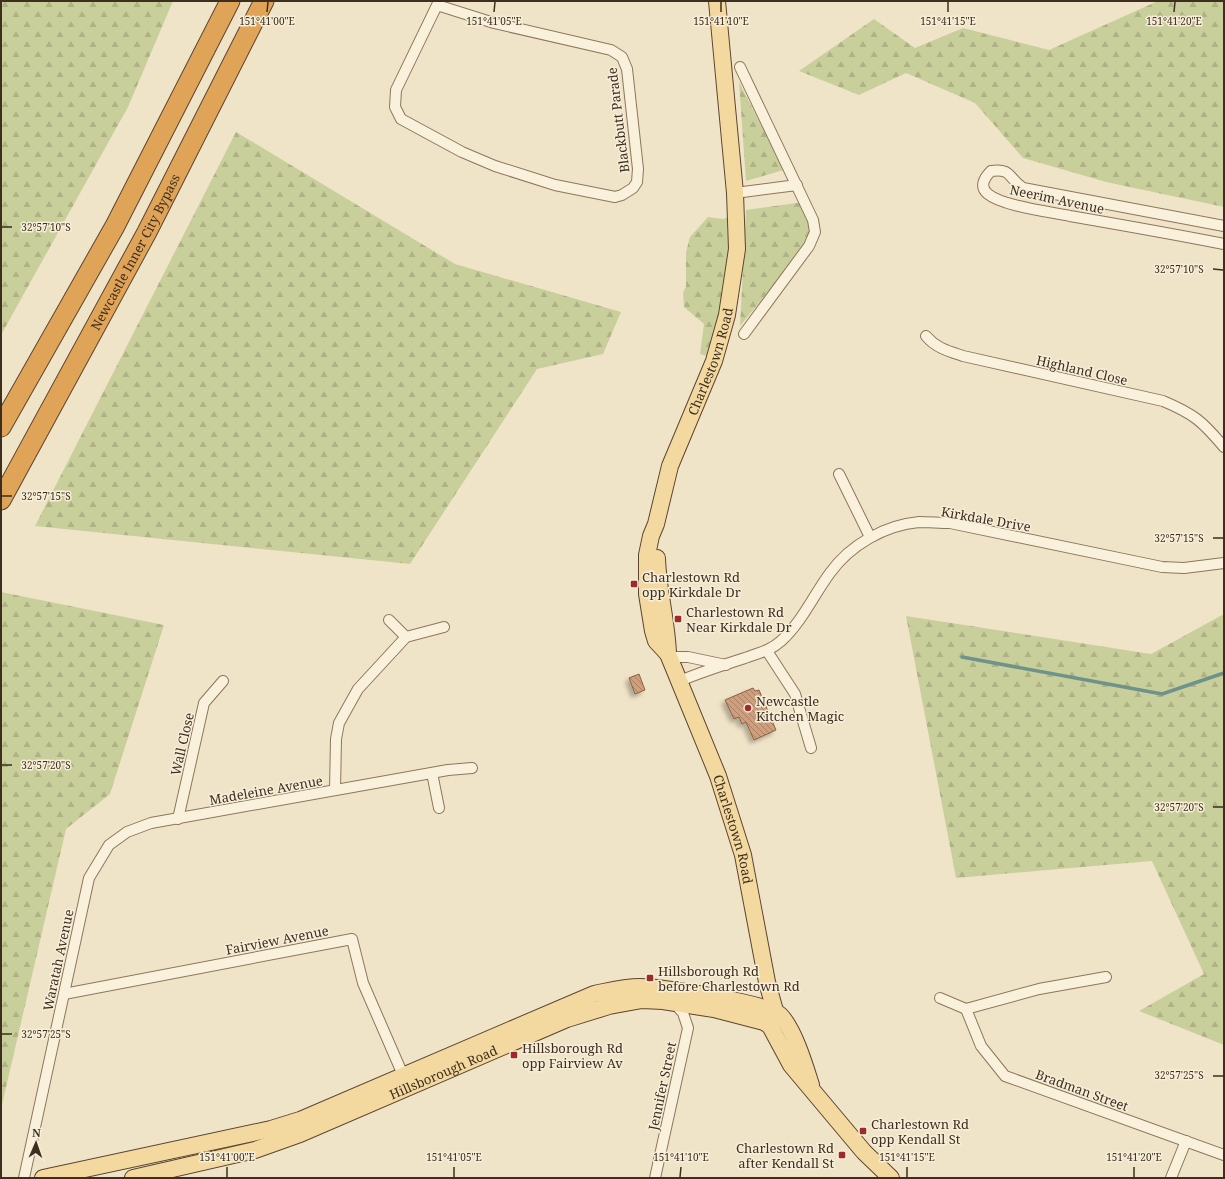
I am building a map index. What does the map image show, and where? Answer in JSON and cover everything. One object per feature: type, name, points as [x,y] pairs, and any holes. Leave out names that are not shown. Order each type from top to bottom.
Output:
[{"type":"highway","points":[[174,111],[222,1]]},
{"type":"highway","points":[[1,427],[115,226],[230,1]]},
{"type":"highway","name":"Newcastle Inner City Bypass","points":[[1,500],[147,232],[264,1]]},
{"type":"main road","name":"Charlestown Road","points":[[717,1],[735,193],[737,249],[727,315],[714,361],[670,466],[656,524],[650,536],[647,555],[646,594],[656,640],[669,655],[680,681],[718,776],[743,855],[767,982],[773,1024],[791,1065],[812,1088],[830,1113],[864,1152],[891,1178]]},
{"type":"main road","points":[[43,1178],[271,1129],[300,1120],[594,994],[638,987],[664,989],[755,1005],[773,1024]]},
{"type":"main road","name":"Hillsborough Road","points":[[133,1178],[255,1150],[300,1134],[567,1019],[627,1002],[642,1000],[673,1002],[773,1024]]},
{"type":"main road","name":"Charlestown Road","points":[[773,1024],[786,1024],[804,1061],[812,1088]]},
{"type":"street","name":"Blackbutt Parade","points":[[438,3],[494,23],[611,50],[622,56],[627,69],[638,169],[637,182],[633,188],[622,195],[615,197],[605,196],[525,177],[462,152],[401,119],[394,108],[396,90],[438,3]]},
{"type":"street","name":"Charlestown Road","points":[[740,67],[813,220],[815,232],[809,246],[744,334]]},
{"type":"street","name":"Neerim Avenue","points":[[1224,226],[1023,188],[1016,184],[1008,172],[1002,169],[991,171],[985,177],[983,185],[984,190],[988,195],[1034,209],[1224,244]]},
{"type":"street","points":[[735,193],[797,185]]},
{"type":"street","name":"Highland Close","points":[[926,336],[936,346],[963,356],[1163,401],[1187,411],[1205,424],[1224,447]]},
{"type":"street","points":[[839,474],[870,537]]},
{"type":"street","name":"Kirkdale Drive","points":[[680,681],[767,651],[780,642],[792,630],[830,572],[847,554],[870,537],[890,529],[919,522],[950,523],[1162,567],[1184,568],[1224,563]]},
{"type":"street","points":[[389,620],[406,637]]},
{"type":"street","points":[[335,790],[334,758],[339,723],[358,689],[406,637],[444,627]]},
{"type":"street","points":[[767,651],[795,694],[811,748]]},
{"type":"street","points":[[669,655],[688,657],[726,665]]},
{"type":"street","name":"Wall Close","points":[[178,819],[204,703],[222,681]]},
{"type":"street","name":"Madeleine Avenue","points":[[109,845],[127,832],[151,823],[432,772],[472,768]]},
{"type":"street","points":[[432,772],[439,808]]},
{"type":"street","name":"Waratah Avenue","points":[[24,1178],[89,878],[109,845]]},
{"type":"street","name":"Fairview Avenue","points":[[64,994],[352,939],[363,983],[403,1075]]},
{"type":"street","points":[[940,998],[966,1009],[1039,989],[1106,977]]},
{"type":"street","name":"Jennifer Street","points":[[655,1178],[688,1028],[683,1013],[673,1002]]},
{"type":"street","name":"Bradman Street","points":[[966,1009],[981,1046],[1005,1076],[1224,1155]]},
{"type":"street","points":[[1171,1178],[1186,1141]]},
{"type":"green space","points":[[1,1],[173,1],[128,107],[1,335]]},
{"type":"green space","points":[[1158,1],[1224,1],[1224,207],[1106,182],[1023,158],[975,103],[906,73],[859,95],[799,71],[874,19],[915,48],[963,28],[1049,50]]},
{"type":"green space","points":[[739,82],[784,170],[746,181]]},
{"type":"green space","points":[[236,132],[455,264],[621,312],[603,354],[537,369],[410,564],[35,526]]},
{"type":"green space","points":[[804,202],[812,238],[740,326],[746,210]]},
{"type":"green space","points":[[708,217],[723,219],[728,217],[732,249],[729,283],[709,354],[706,356],[700,354],[704,324],[684,307],[683,293],[686,286],[686,252],[690,237]]},
{"type":"green space","points":[[1,592],[164,625],[110,794],[66,829],[1,1109]]},
{"type":"green space","points":[[1224,614],[1224,1045],[1139,1011],[1204,974],[1152,861],[956,878],[906,616],[1151,654]]},
{"type":"building","points":[[639,674],[645,690],[635,694],[629,678]]},
{"type":"building","name":"Newcastle Kitchen Magic","points":[[753,688],[755,691],[759,690],[776,730],[754,740],[746,722],[742,724],[739,717],[734,719],[725,700]]},
{"type":"waterway","points":[[962,657],[1162,694],[1224,673]]},
{"type":"place","name":"Charlestown Rd opp Kirkdale Dr","points":[[634,584]]},
{"type":"place","name":"Charlestown Rd Near Kirkdale Dr","points":[[678,619]]},
{"type":"place","name":"Newcastle Kitchen Magic","points":[[748,708]]},
{"type":"place","name":"Hillsborough Rd before Charlestown Rd","points":[[650,978]]},
{"type":"place","name":"Hillsborough Rd opp Fairview Av","points":[[514,1055]]},
{"type":"place","name":"Charlestown Rd opp Kendall St","points":[[863,1131]]},
{"type":"place","name":"Charlestown Rd after Kendall St","points":[[842,1155]]}]
